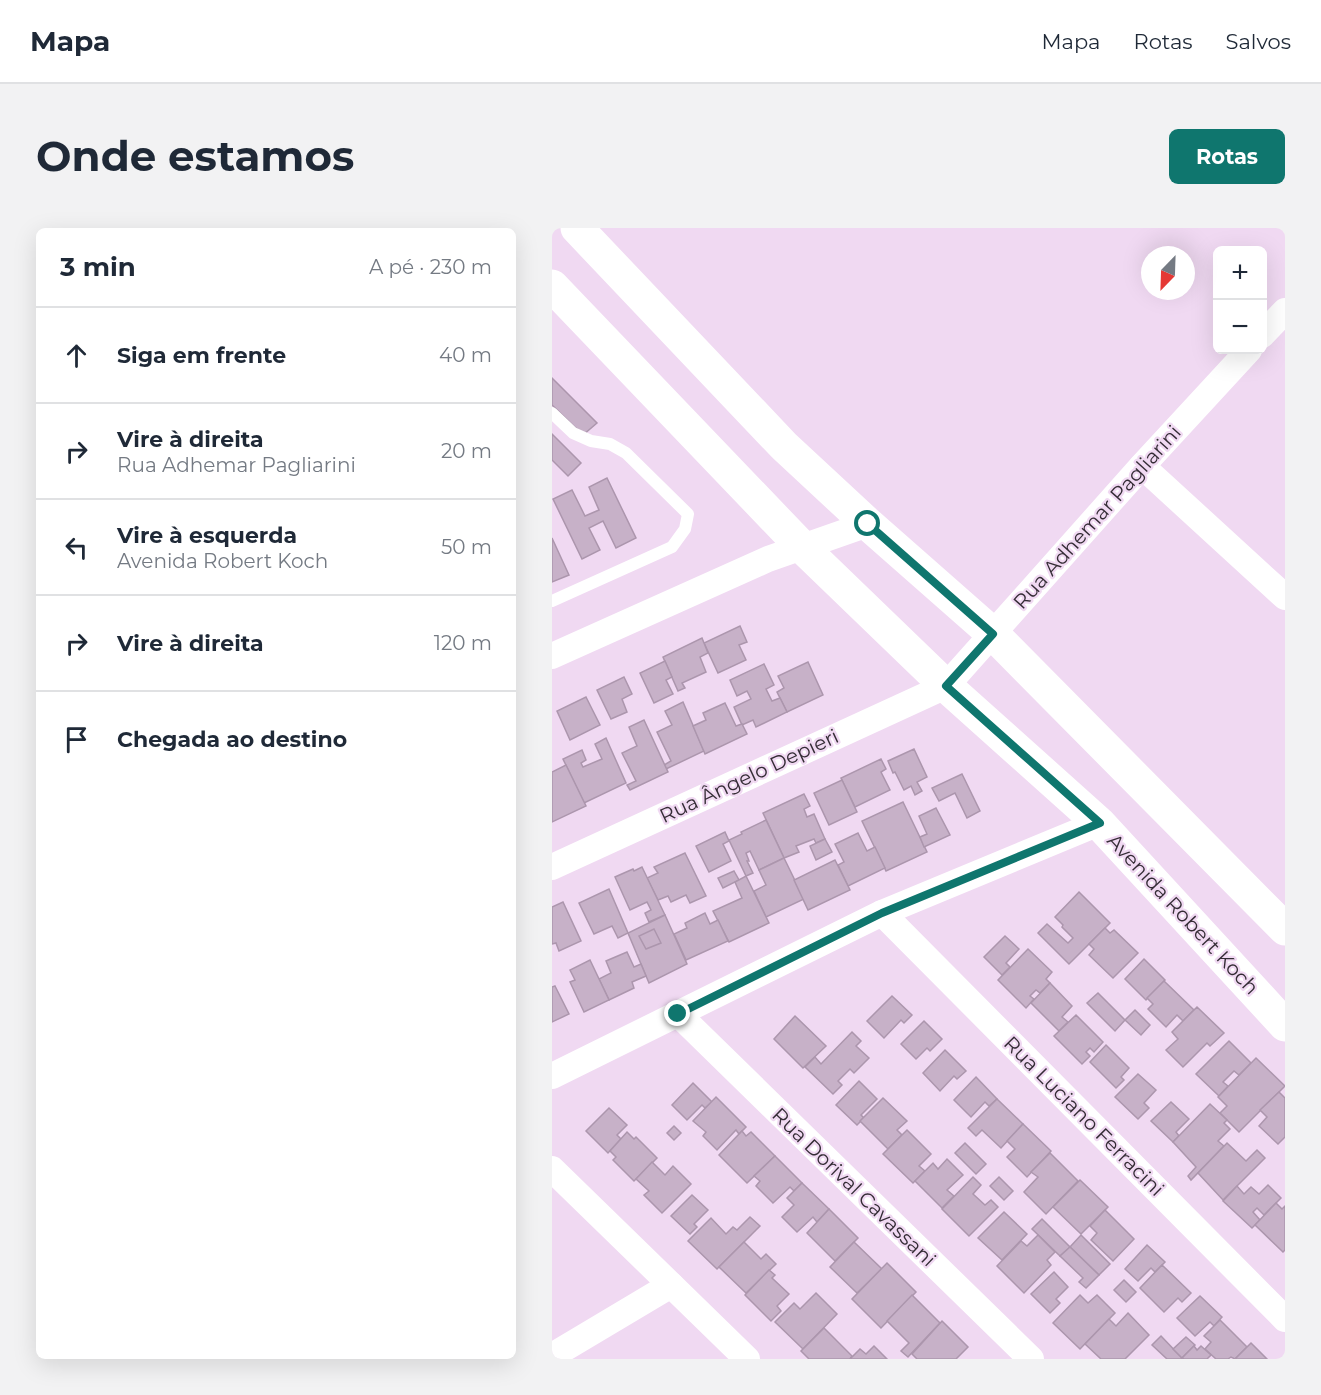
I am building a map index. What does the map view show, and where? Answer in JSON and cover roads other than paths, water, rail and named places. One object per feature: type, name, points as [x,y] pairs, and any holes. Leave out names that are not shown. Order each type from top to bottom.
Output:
[{"type":"main road","points":[[577,228],[784,446],[868,524],[993,634],[1285,929]]},
{"type":"main road","name":"Avenida Robert Koch","points":[[552,286],[803,548],[946,686],[1100,823],[1285,1024]]},
{"type":"street","points":[[1267,331],[1285,311]]},
{"type":"street","name":"Rua Adhemar Pagliarini","points":[[946,686],[1245,354]]},
{"type":"street","points":[[1142,466],[1285,597]]},
{"type":"street","points":[[552,656],[768,559],[868,524]]},
{"type":"street","name":"Rua Ângelo Depieri","points":[[552,867],[946,686]]},
{"type":"street","points":[[552,1076],[882,913],[1100,823]]},
{"type":"street","name":"Rua Luciano Ferracini","points":[[882,913],[1285,1319]]},
{"type":"street","name":"Rua Dorival Cavassani","points":[[678,1014],[1031,1359]]},
{"type":"street","points":[[552,1169],[747,1359]]},
{"type":"street","points":[[552,1356],[671,1285]]},
{"type":"lane","points":[[552,413],[573,433],[591,441],[610,444],[626,453],[688,514],[686,528],[672,547],[552,601]]}]
